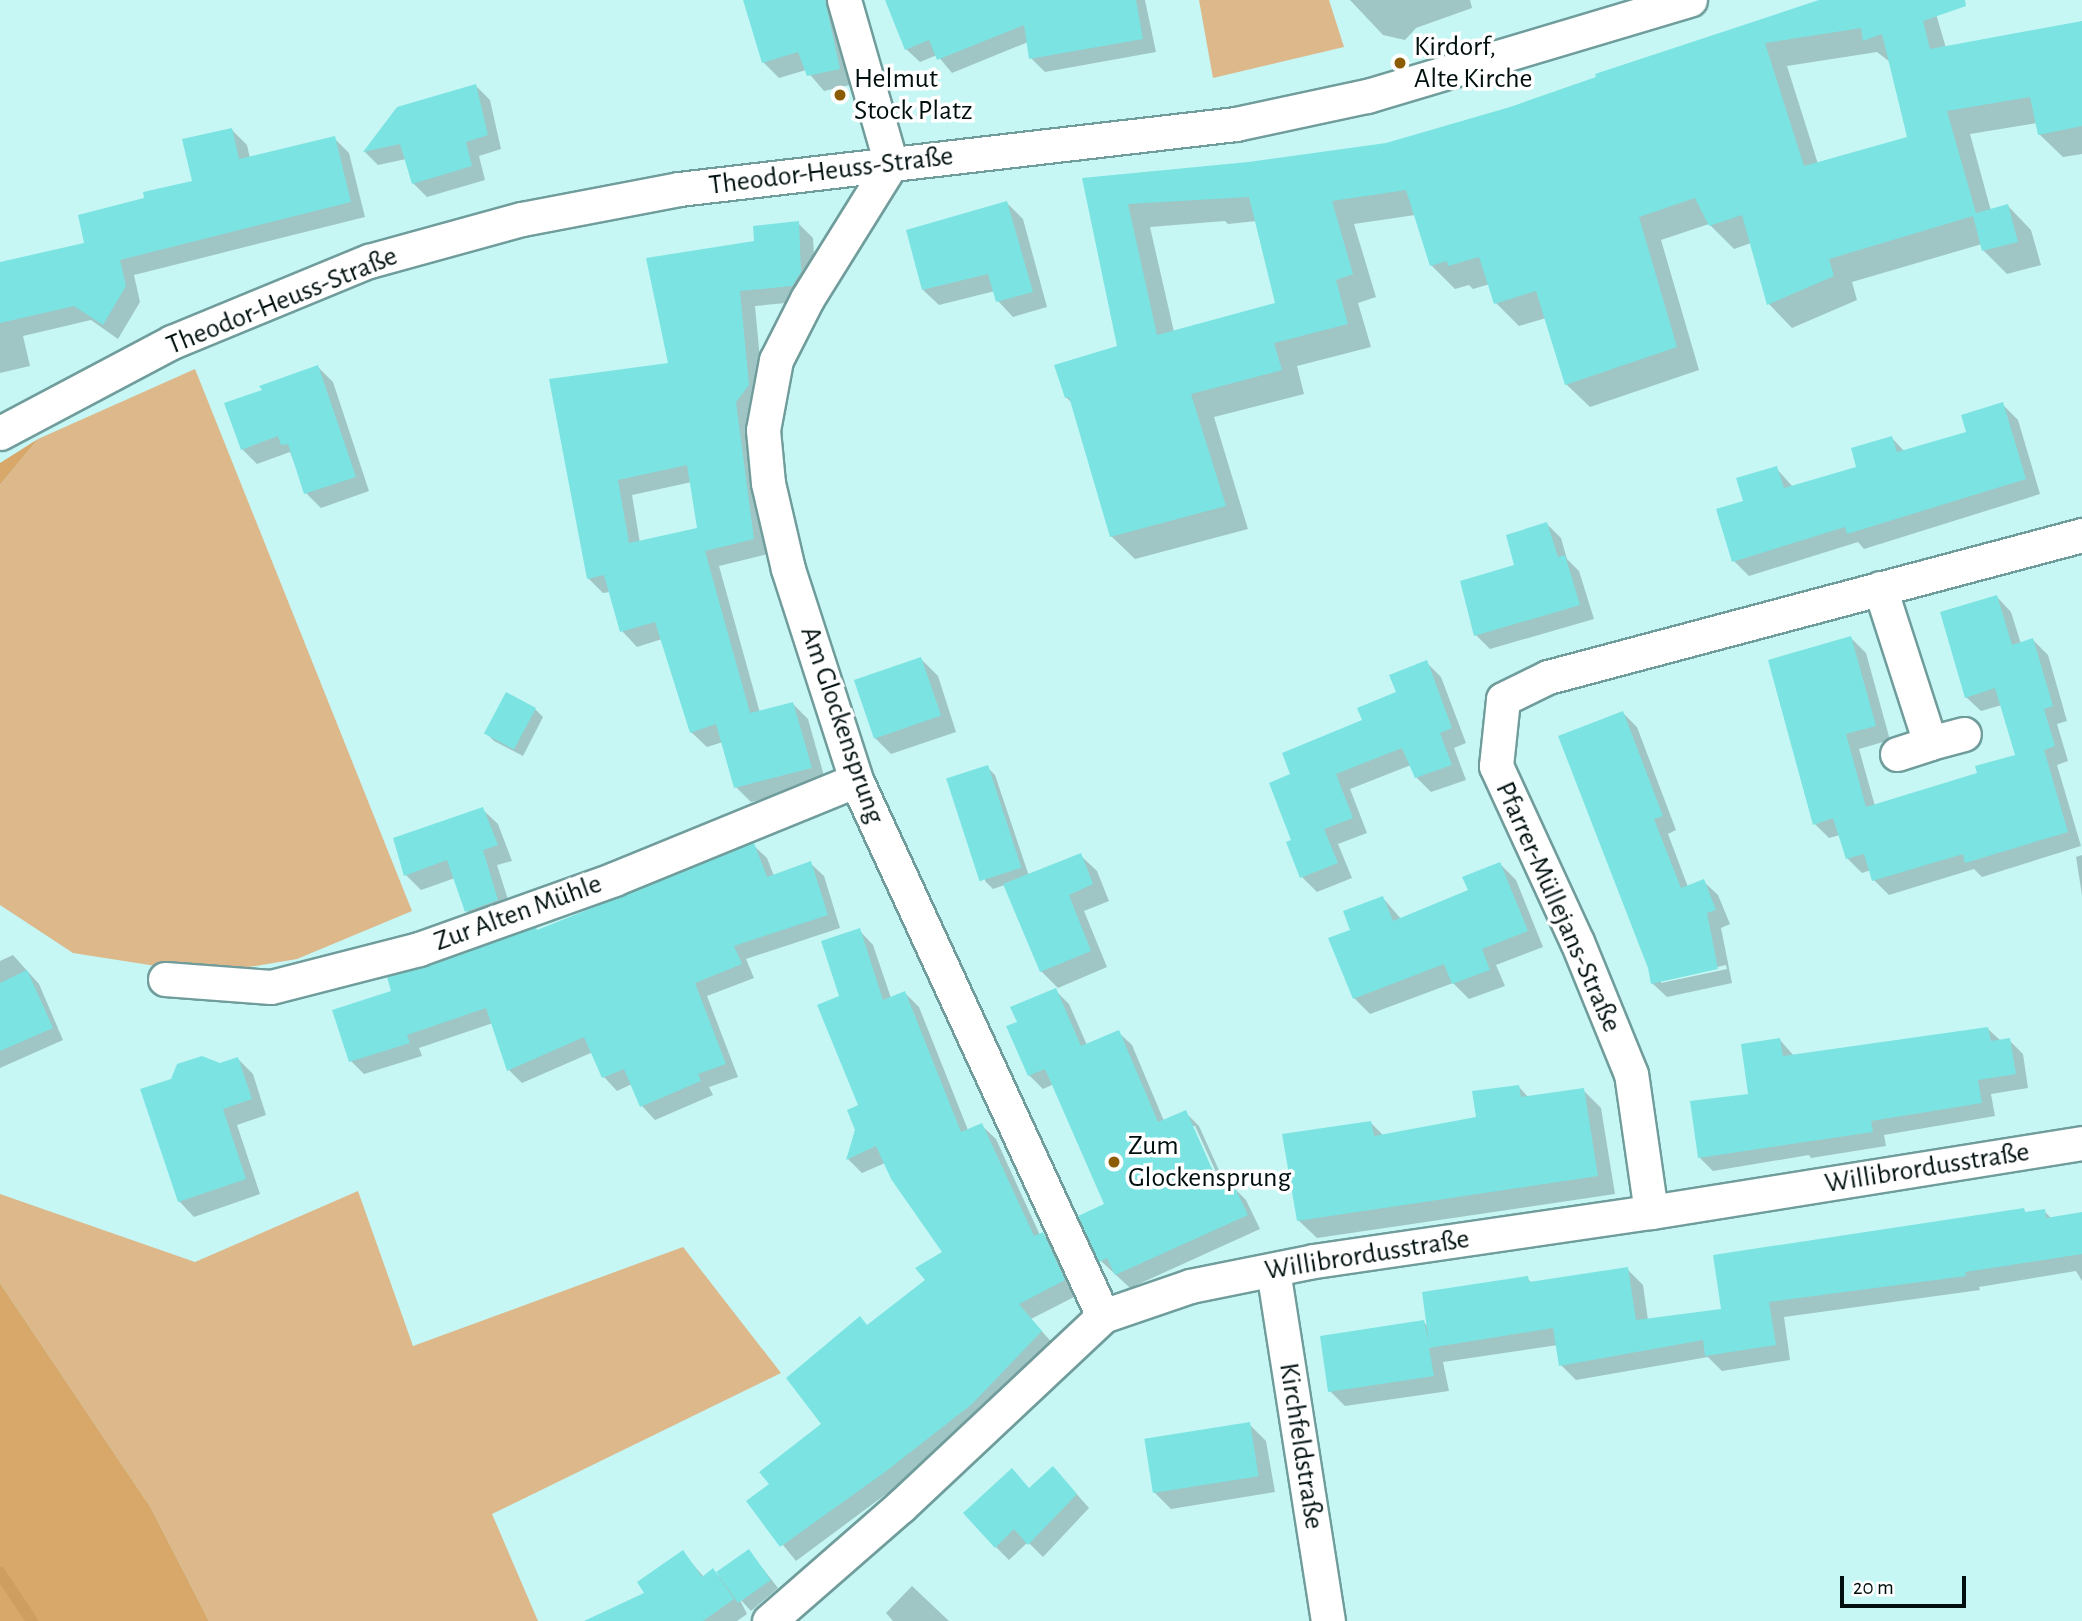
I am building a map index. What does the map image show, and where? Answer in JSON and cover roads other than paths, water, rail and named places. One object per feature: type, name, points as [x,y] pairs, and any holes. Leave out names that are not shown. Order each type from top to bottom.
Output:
[{"type":"street","points":[[844,0],[891,164]]},
{"type":"street","name":"Theodor-Heuss-Straße","points":[[0,433],[172,342],[369,261],[522,219],[679,189],[1249,121],[1380,93],[1689,0]]},
{"type":"street","name":"Am Glockensprung","points":[[891,164],[790,328],[776,360],[763,430],[768,482],[788,569],[856,780],[1103,1316]]},
{"type":"street","name":"Pfarrer-Müllejans-Straße","points":[[1651,1212],[1631,1074],[1577,942],[1496,765],[1503,699],[1548,677],[2082,535]]},
{"type":"street","points":[[1880,588],[1930,744]]},
{"type":"street","points":[[1897,754],[1964,734]]},
{"type":"street","name":"Zur Alten Mühle","points":[[165,979],[271,986],[419,948],[614,879],[856,780]]},
{"type":"street","name":"Willibrordusstraße","points":[[769,1621],[901,1506],[1103,1316],[1190,1286],[1314,1261],[1651,1212],[2082,1143]]},
{"type":"street","name":"Kirchfeldstraße","points":[[1273,1270],[1328,1621]]},
{"type":"waterway","points":[[0,1573],[32,1621]]},
{"type":"place","name":"Kirdorf, Alte Kirche","points":[[1400,63]]},
{"type":"place","name":"Helmut Stock Platz","points":[[840,95]]},
{"type":"place","name":"Zum Glockensprung","points":[[1114,1162]]}]
